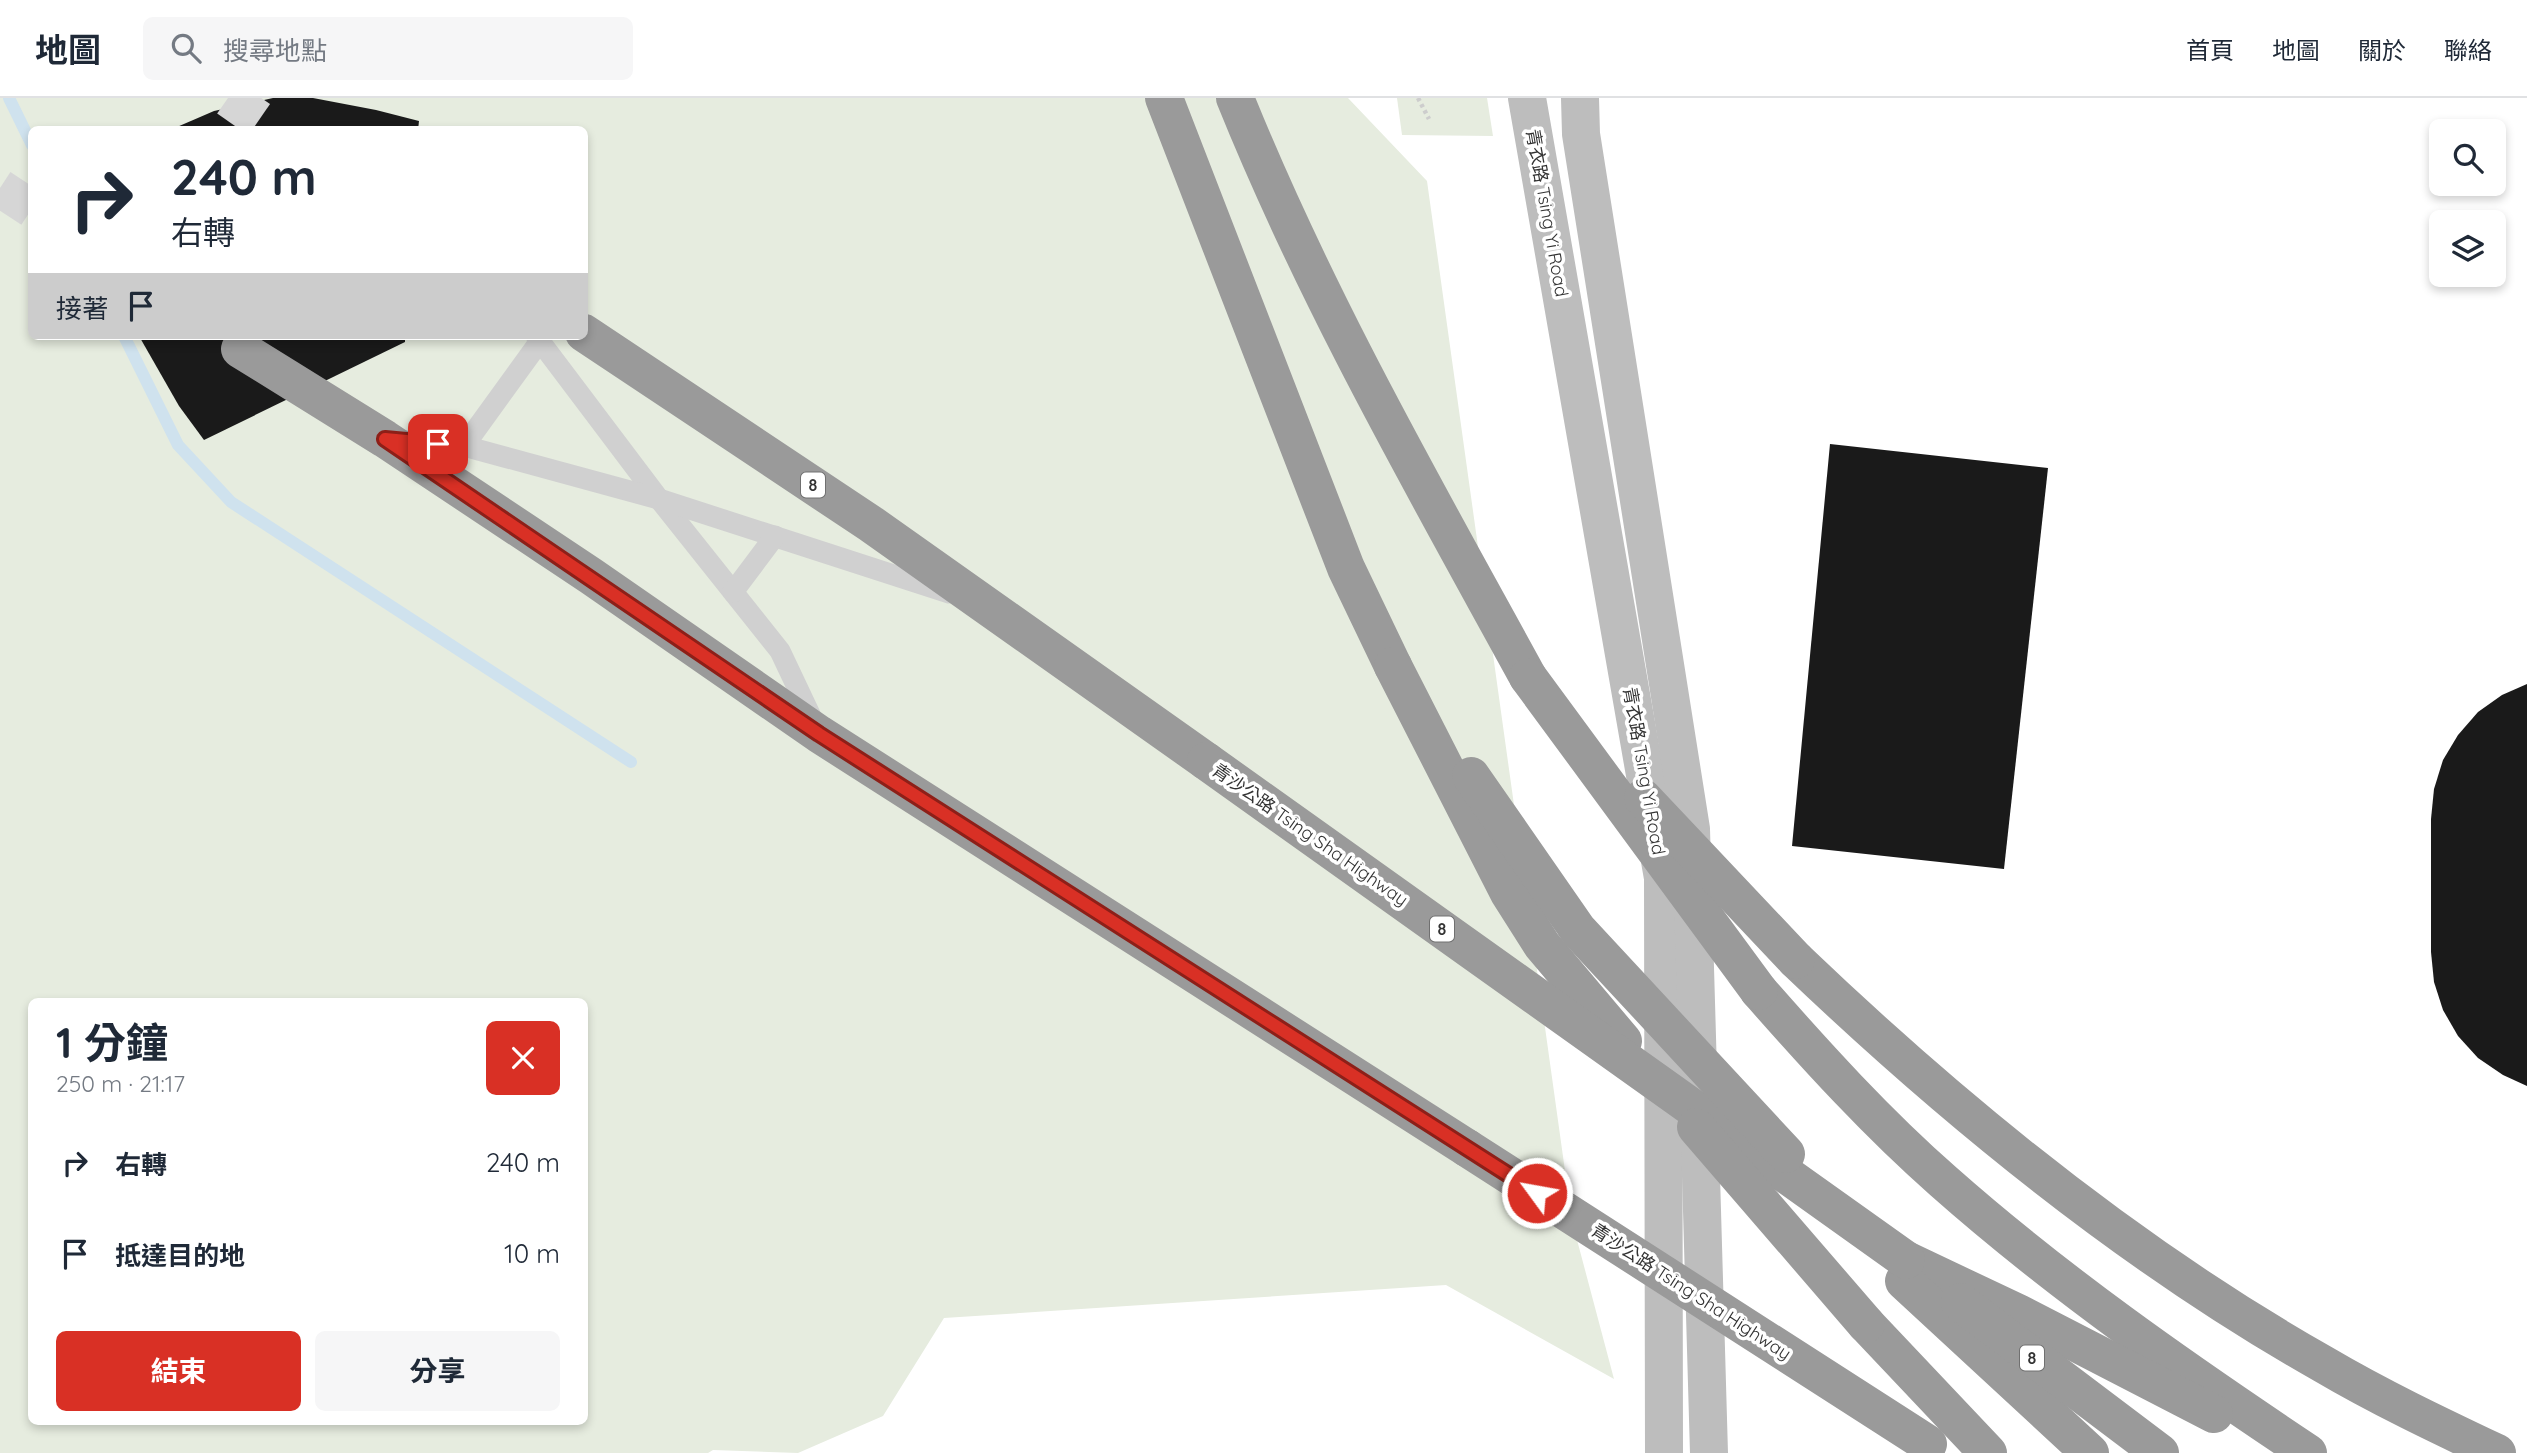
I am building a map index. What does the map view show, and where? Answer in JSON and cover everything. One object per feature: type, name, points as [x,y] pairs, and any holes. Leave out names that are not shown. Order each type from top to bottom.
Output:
[{"type":"highway","points":[[1164,98],[1346,568],[1509,893],[1542,945],[1866,1324],[1988,1453]]},
{"type":"highway","points":[[1236,98],[1319,284],[1393,432],[1528,677],[1759,991],[1891,1133],[1943,1182],[2113,1320],[2308,1453]]},
{"type":"highway","name":"青沙公路 Tsing Sha Highway","points":[[588,336],[990,607],[1906,1260],[2160,1453]]},
{"type":"highway","name":"青沙公路 Tsing Sha Highway","points":[[240,349],[385,439],[819,734],[1937,1450]]},
{"type":"highway","points":[[1393,666],[1578,930],[1904,1281],[2090,1453]]},
{"type":"highway","points":[[1528,677],[1796,960],[1943,1092],[2027,1160],[2139,1248],[2238,1313],[2323,1365],[2497,1453]]},
{"type":"highway","points":[[1906,1260],[2018,1312],[2290,1453]]},
{"type":"main road","name":"青衣路 Tsing Yi Road","points":[[1527,98],[1663,878],[1664,1453]]},
{"type":"main road","name":"青衣路 Tsing Yi Road","points":[[1580,98],[1581,134],[1691,829],[1709,1453]]},
{"type":"lane","points":[[464,446],[537,340]]},
{"type":"lane","points":[[540,340],[659,499],[780,651],[819,734]]},
{"type":"lane","points":[[385,439],[464,446],[659,499],[990,607]]},
{"type":"lane","points":[[733,592],[775,536]]},
{"type":"path","points":[[1418,98],[1429,119]]},
{"type":"shaded area","points":[[0,98],[1348,98],[1427,181],[1572,1221],[1614,1379],[1446,1285],[944,1318],[883,1416],[798,1453],[713,1450],[708,1453],[0,1453]]},
{"type":"shaded area","points":[[1397,98],[1487,98],[1493,136],[1402,135]]},
{"type":"building","points":[[273,98],[313,98],[419,121],[418,126],[179,126],[214,111]]},
{"type":"building","points":[[141,340],[405,340],[204,440],[179,406]]},
{"type":"building","points":[[1830,444],[2048,468],[2004,869],[1792,846]]},
{"type":"building","points":[[2527,684],[2527,1086],[2503,1075],[2478,1058],[2458,1036],[2443,1010],[2434,982],[2431,952],[2431,819],[2434,789],[2443,760],[2458,735],[2478,712],[2502,695]]},
{"type":"waterway","points":[[9,98],[28,137]]},
{"type":"waterway","points":[[126,340],[178,445],[231,502],[631,762]]},
{"type":"tunnel","points":[[228,98],[268,126]]},
{"type":"tunnel","points":[[0,188],[28,206]]},
{"type":"route","points":[[438,444],[385,439],[591,576],[819,734],[1537,1193]]}]
